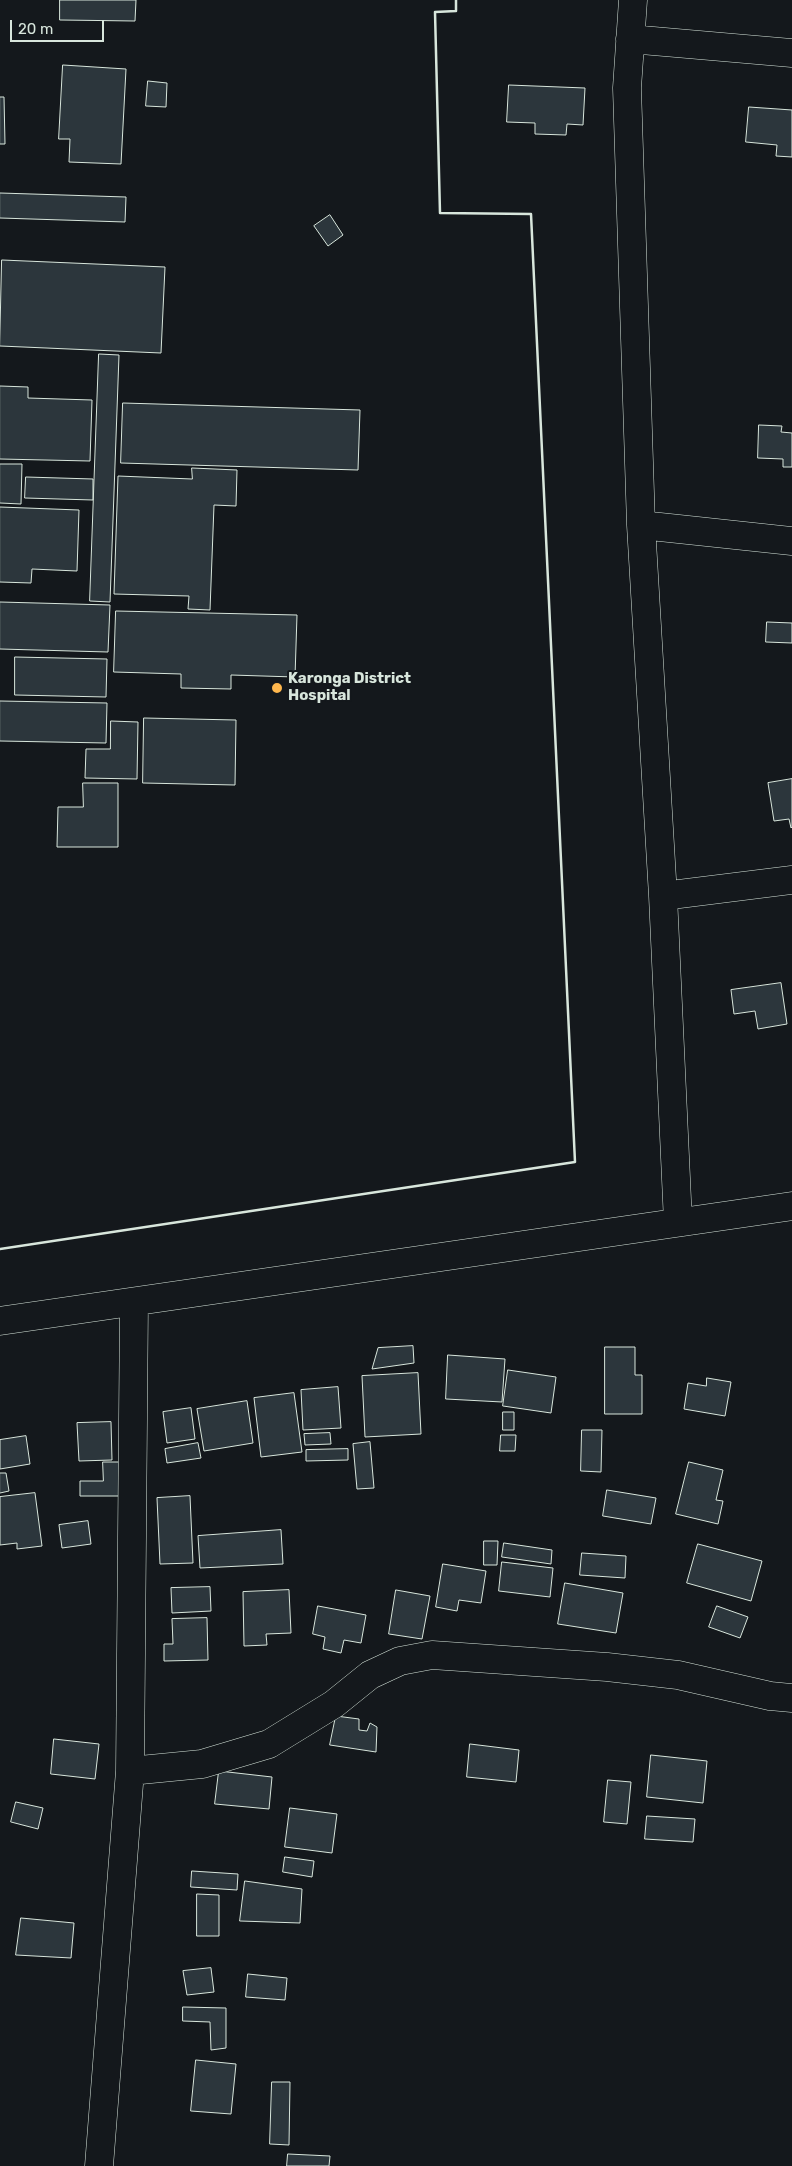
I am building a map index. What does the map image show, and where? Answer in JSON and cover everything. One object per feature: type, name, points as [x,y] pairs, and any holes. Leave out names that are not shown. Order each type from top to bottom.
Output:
[{"type":"street","points":[[633,0],[627,88],[641,525],[664,896],[678,1222]]},
{"type":"street","points":[[630,39],[792,53]]},
{"type":"street","points":[[641,525],[792,541]]},
{"type":"street","points":[[664,896],[792,880]]},
{"type":"street","points":[[0,1321],[792,1206]]},
{"type":"street","points":[[99,2166],[130,1771],[134,1302]]},
{"type":"street","points":[[130,1771],[202,1764],[269,1744],[334,1704],[370,1675],[400,1660],[432,1655],[607,1667],[660,1673],[770,1696],[792,1698]]},
{"type":"building","points":[[60,0],[136,0],[135,21],[60,20]]},
{"type":"building","points":[[63,65],[126,69],[121,164],[69,162],[70,139],[59,139]]},
{"type":"building","points":[[148,81],[167,83],[166,107],[146,106]]},
{"type":"building","points":[[509,85],[585,88],[583,125],[567,124],[566,135],[535,134],[535,123],[507,122]]},
{"type":"building","points":[[0,97],[4,97],[5,144],[0,144]]},
{"type":"building","points":[[749,107],[792,110],[792,157],[776,156],[777,145],[746,142]]},
{"type":"building","points":[[0,193],[126,197],[125,222],[0,218]]},
{"type":"building","points":[[330,215],[343,235],[328,246],[314,226]]},
{"type":"building","points":[[2,260],[165,267],[161,353],[0,346]]},
{"type":"building","points":[[99,354],[119,355],[110,602],[90,601]]},
{"type":"building","points":[[0,386],[28,387],[28,398],[92,400],[90,461],[0,459]]},
{"type":"building","points":[[123,403],[360,410],[358,470],[121,463]]},
{"type":"building","points":[[759,425],[782,426],[781,432],[792,433],[792,467],[783,467],[783,459],[758,458]]},
{"type":"building","points":[[0,464],[22,464],[21,504],[0,503]]},
{"type":"building","points":[[192,468],[237,470],[236,506],[214,505],[210,610],[188,609],[189,596],[114,594],[118,476],[192,479]]},
{"type":"building","points":[[26,477],[93,479],[93,500],[25,498]]},
{"type":"building","points":[[0,507],[79,510],[77,571],[32,569],[31,583],[0,582]]},
{"type":"building","points":[[0,602],[110,605],[108,652],[0,649]]},
{"type":"building","points":[[116,611],[297,615],[295,677],[231,675],[231,689],[181,688],[181,674],[114,672]]},
{"type":"building","points":[[767,622],[792,623],[792,643],[766,642]]},
{"type":"building","points":[[15,657],[107,659],[106,697],[15,695]]},
{"type":"building","points":[[0,701],[107,703],[106,743],[0,741]]},
{"type":"building","points":[[144,718],[236,720],[235,785],[143,783]]},
{"type":"building","points":[[111,721],[138,722],[137,779],[85,778],[86,749],[110,749]]},
{"type":"building","points":[[792,779],[791,828],[789,819],[774,821],[768,783]]},
{"type":"building","points":[[83,783],[118,783],[118,847],[57,847],[58,807],[83,807]]},
{"type":"building","points":[[781,983],[787,1024],[758,1029],[755,1011],[734,1014],[731,990]]},
{"type":"building","points":[[413,1346],[414,1363],[372,1369],[378,1348]]},
{"type":"building","points":[[605,1347],[635,1347],[635,1375],[642,1375],[642,1414],[605,1414]]},
{"type":"building","points":[[448,1355],[505,1359],[502,1402],[446,1399]]},
{"type":"building","points":[[508,1370],[556,1377],[551,1413],[503,1406]]},
{"type":"building","points":[[418,1373],[421,1434],[365,1437],[362,1376]]},
{"type":"building","points":[[707,1378],[731,1382],[725,1416],[684,1409],[688,1383],[706,1386]]},
{"type":"building","points":[[338,1387],[341,1428],[303,1430],[301,1390]]},
{"type":"building","points":[[294,1393],[302,1452],[261,1457],[254,1398]]},
{"type":"building","points":[[247,1401],[253,1443],[204,1451],[197,1409]]},
{"type":"building","points":[[191,1408],[195,1439],[167,1443],[163,1412]]},
{"type":"building","points":[[503,1412],[514,1412],[514,1430],[503,1430]]},
{"type":"building","points":[[111,1422],[112,1460],[79,1461],[77,1423]]},
{"type":"building","points":[[582,1430],[602,1430],[601,1472],[581,1471]]},
{"type":"building","points":[[330,1433],[331,1444],[305,1445],[304,1434]]},
{"type":"building","points":[[501,1435],[516,1435],[515,1451],[500,1451]]},
{"type":"building","points":[[26,1436],[30,1464],[0,1469],[0,1440]]},
{"type":"building","points":[[370,1442],[374,1488],[357,1489],[353,1444]]},
{"type":"building","points":[[198,1443],[201,1458],[167,1463],[165,1449]]},
{"type":"building","points":[[348,1449],[348,1460],[306,1461],[306,1450]]},
{"type":"building","points":[[103,1462],[119,1462],[119,1496],[80,1496],[80,1481],[103,1481]]},
{"type":"building","points":[[689,1462],[723,1470],[716,1500],[723,1501],[718,1524],[676,1514]]},
{"type":"building","points":[[0,1473],[6,1473],[9,1491],[0,1493]]},
{"type":"building","points":[[607,1490],[656,1498],[651,1524],[603,1516]]},
{"type":"building","points":[[35,1493],[42,1546],[17,1549],[17,1543],[0,1545],[0,1497]]},
{"type":"building","points":[[190,1496],[193,1563],[160,1564],[157,1498]]},
{"type":"building","points":[[88,1521],[91,1544],[62,1548],[59,1525]]},
{"type":"building","points":[[281,1530],[283,1564],[200,1568],[198,1536]]},
{"type":"building","points":[[484,1541],[498,1541],[497,1565],[484,1565]]},
{"type":"building","points":[[504,1543],[552,1550],[551,1564],[502,1557]]},
{"type":"building","points":[[698,1544],[762,1561],[751,1601],[687,1583]]},
{"type":"building","points":[[582,1553],[626,1556],[625,1578],[580,1575]]},
{"type":"building","points":[[502,1562],[553,1568],[550,1597],[499,1591]]},
{"type":"building","points":[[443,1564],[486,1571],[481,1603],[459,1600],[457,1611],[436,1607]]},
{"type":"building","points":[[565,1583],[623,1593],[616,1633],[558,1624]]},
{"type":"building","points":[[210,1587],[211,1611],[172,1613],[171,1588]]},
{"type":"building","points":[[289,1590],[291,1633],[266,1634],[267,1645],[244,1646],[243,1592]]},
{"type":"building","points":[[396,1590],[430,1596],[422,1639],[389,1634]]},
{"type":"building","points":[[318,1606],[366,1615],[361,1643],[344,1640],[341,1653],[323,1649],[325,1637],[313,1634]]},
{"type":"building","points":[[717,1606],[748,1617],[740,1638],[709,1627]]},
{"type":"building","points":[[207,1618],[208,1660],[164,1661],[164,1644],[173,1644],[172,1619]]},
{"type":"building","points":[[336,1716],[359,1719],[359,1730],[367,1731],[370,1723],[377,1727],[376,1752],[330,1745]]},
{"type":"building","points":[[54,1739],[99,1744],[95,1779],[51,1774]]},
{"type":"building","points":[[470,1744],[519,1750],[516,1782],[467,1777]]},
{"type":"building","points":[[651,1755],[707,1761],[703,1803],[647,1797]]},
{"type":"building","points":[[219,1771],[272,1777],[269,1809],[215,1804]]},
{"type":"building","points":[[608,1780],[631,1782],[627,1824],[604,1822]]},
{"type":"building","points":[[16,1802],[43,1808],[38,1829],[11,1822]]},
{"type":"building","points":[[290,1808],[337,1814],[332,1853],[285,1847]]},
{"type":"building","points":[[647,1816],[695,1819],[693,1842],[645,1839]]},
{"type":"building","points":[[285,1857],[314,1861],[312,1877],[283,1872]]},
{"type":"building","points":[[192,1871],[238,1874],[237,1890],[191,1887]]},
{"type":"building","points":[[245,1881],[302,1889],[300,1923],[240,1921]]},
{"type":"building","points":[[197,1894],[219,1895],[219,1936],[197,1936]]},
{"type":"building","points":[[21,1918],[74,1923],[71,1958],[16,1955]]},
{"type":"building","points":[[211,1968],[214,1992],[187,1995],[183,1971]]},
{"type":"building","points":[[248,1974],[287,1978],[285,2000],[246,1997]]},
{"type":"building","points":[[183,2007],[226,2008],[226,2048],[211,2050],[210,2022],[183,2021]]},
{"type":"building","points":[[196,2060],[236,2064],[231,2114],[191,2111]]},
{"type":"building","points":[[272,2082],[290,2082],[289,2145],[270,2144]]},
{"type":"building","points":[[288,2154],[330,2156],[329,2166],[287,2166]]},
{"type":"wall","points":[[0,1249],[575,1162],[531,214],[440,213],[435,12],[456,11],[456,0]]},
{"type":"place","name":"Karonga District Hospital","points":[[277,688]]}]
